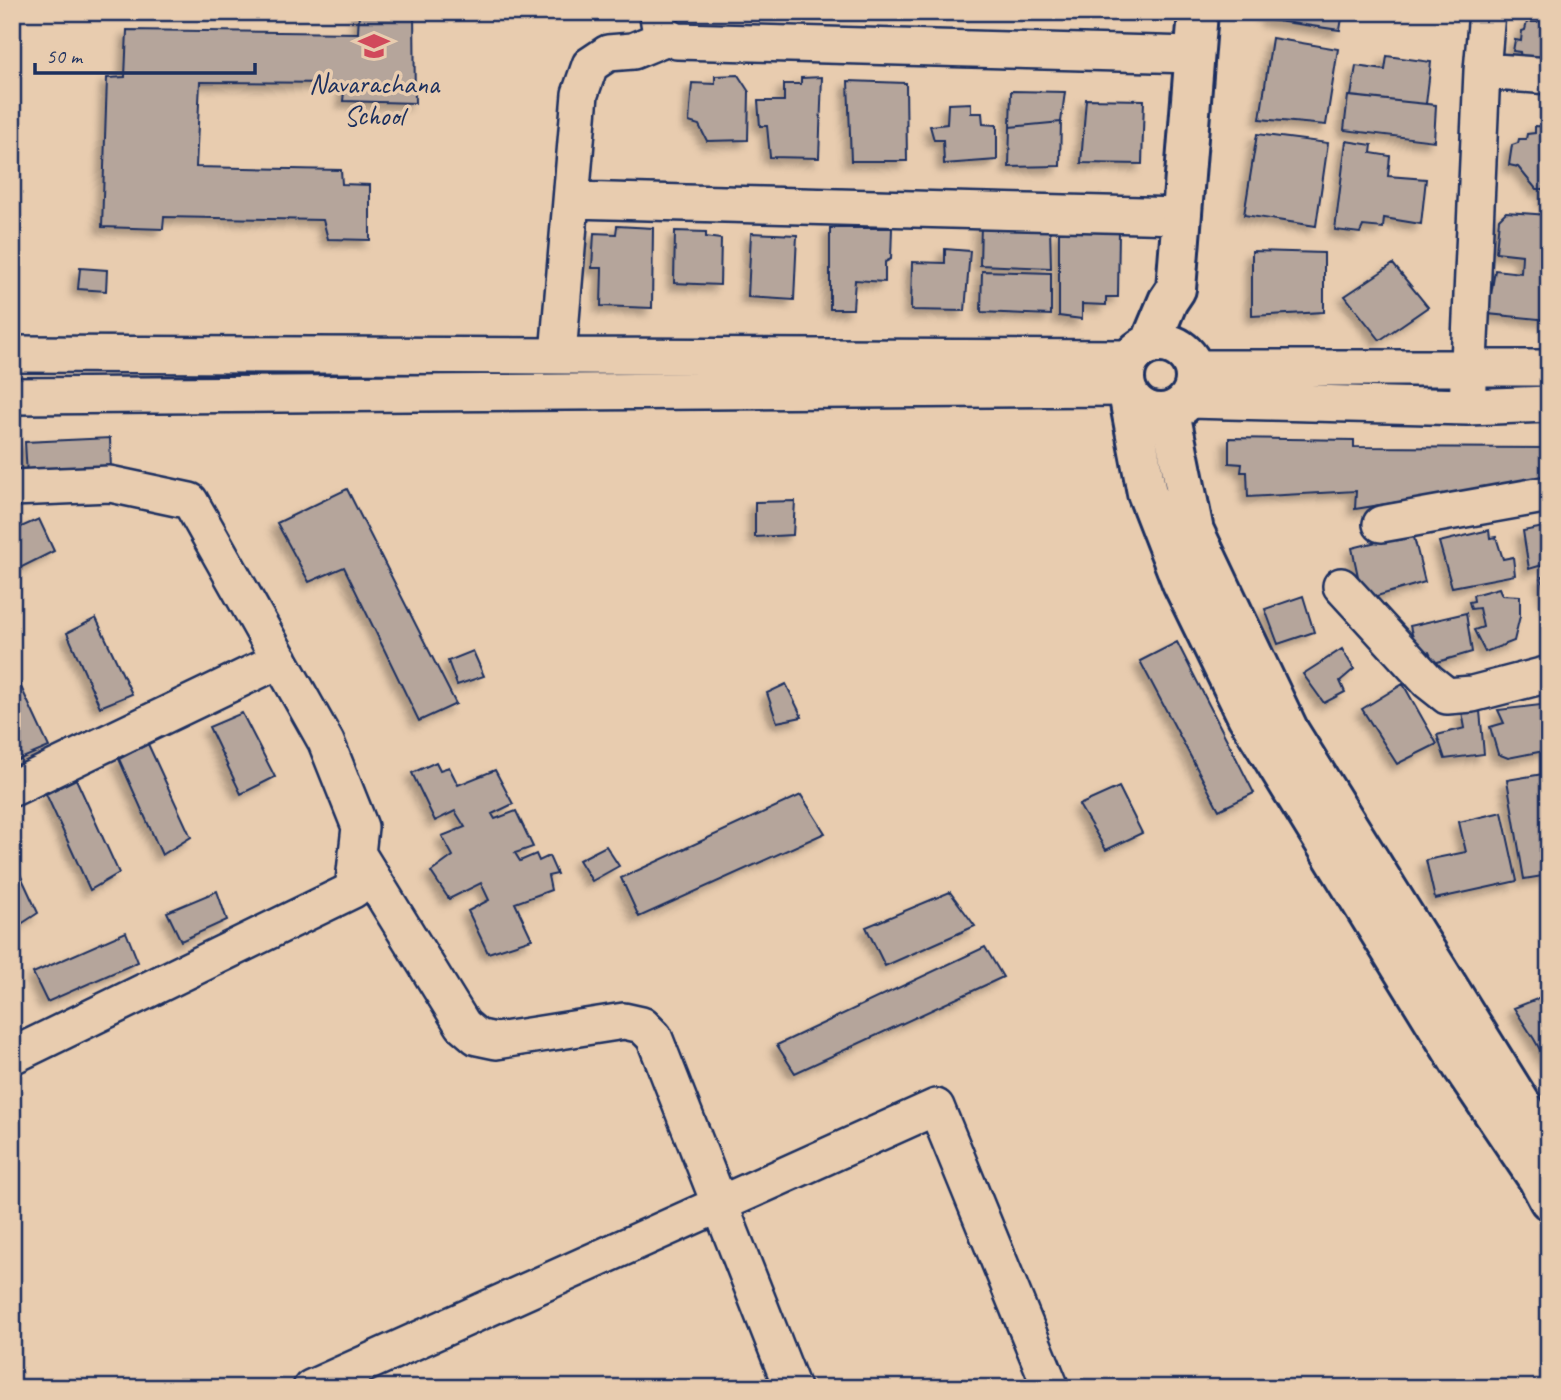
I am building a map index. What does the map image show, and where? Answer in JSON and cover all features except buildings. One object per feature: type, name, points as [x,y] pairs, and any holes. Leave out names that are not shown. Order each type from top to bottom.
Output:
[{"type":"main road","points":[[1198,12],[1176,289],[1185,307],[1189,515],[1199,545],[1289,732],[1462,1066],[1538,1179],[1549,1200]]},
{"type":"main road","points":[[1176,289],[1134,371],[1136,403],[1157,413],[1186,385]]},
{"type":"main road","points":[[1134,371],[1162,342],[1183,350],[1186,385]]},
{"type":"main road","points":[[1134,371],[1147,493],[1182,583],[1247,716],[1549,1149]]},
{"type":"street","points":[[1467,407],[1487,12]]},
{"type":"street","points":[[558,355],[580,94],[590,65],[608,53],[633,51],[663,25],[677,41],[1194,55]]},
{"type":"street","points":[[1482,71],[1549,76]]},
{"type":"street","points":[[572,200],[1180,216]]},
{"type":"street","points":[[12,354],[558,355],[1134,371]]},
{"type":"street","points":[[377,355],[377,394]]},
{"type":"street","points":[[1186,385],[1470,368],[1549,368]]},
{"type":"street","points":[[12,396],[377,394],[1134,371]]},
{"type":"street","points":[[1186,385],[1467,407],[1549,404]]},
{"type":"street","points":[[12,488],[110,484],[190,501],[326,742],[360,827],[353,890],[12,1056]]},
{"type":"street","points":[[1381,524],[1549,494]]},
{"type":"street","points":[[1341,586],[1427,681],[1447,696],[1472,694],[1549,674]]},
{"type":"street","points":[[13,788],[280,660]]},
{"type":"street","points":[[357,853],[463,1026],[477,1037],[496,1041],[624,1021],[642,1026],[654,1037],[792,1388]]},
{"type":"street","points":[[311,1388],[936,1107],[1051,1388]]},
{"type":"place","name":"Navarachana School","points":[[374,46]]}]
